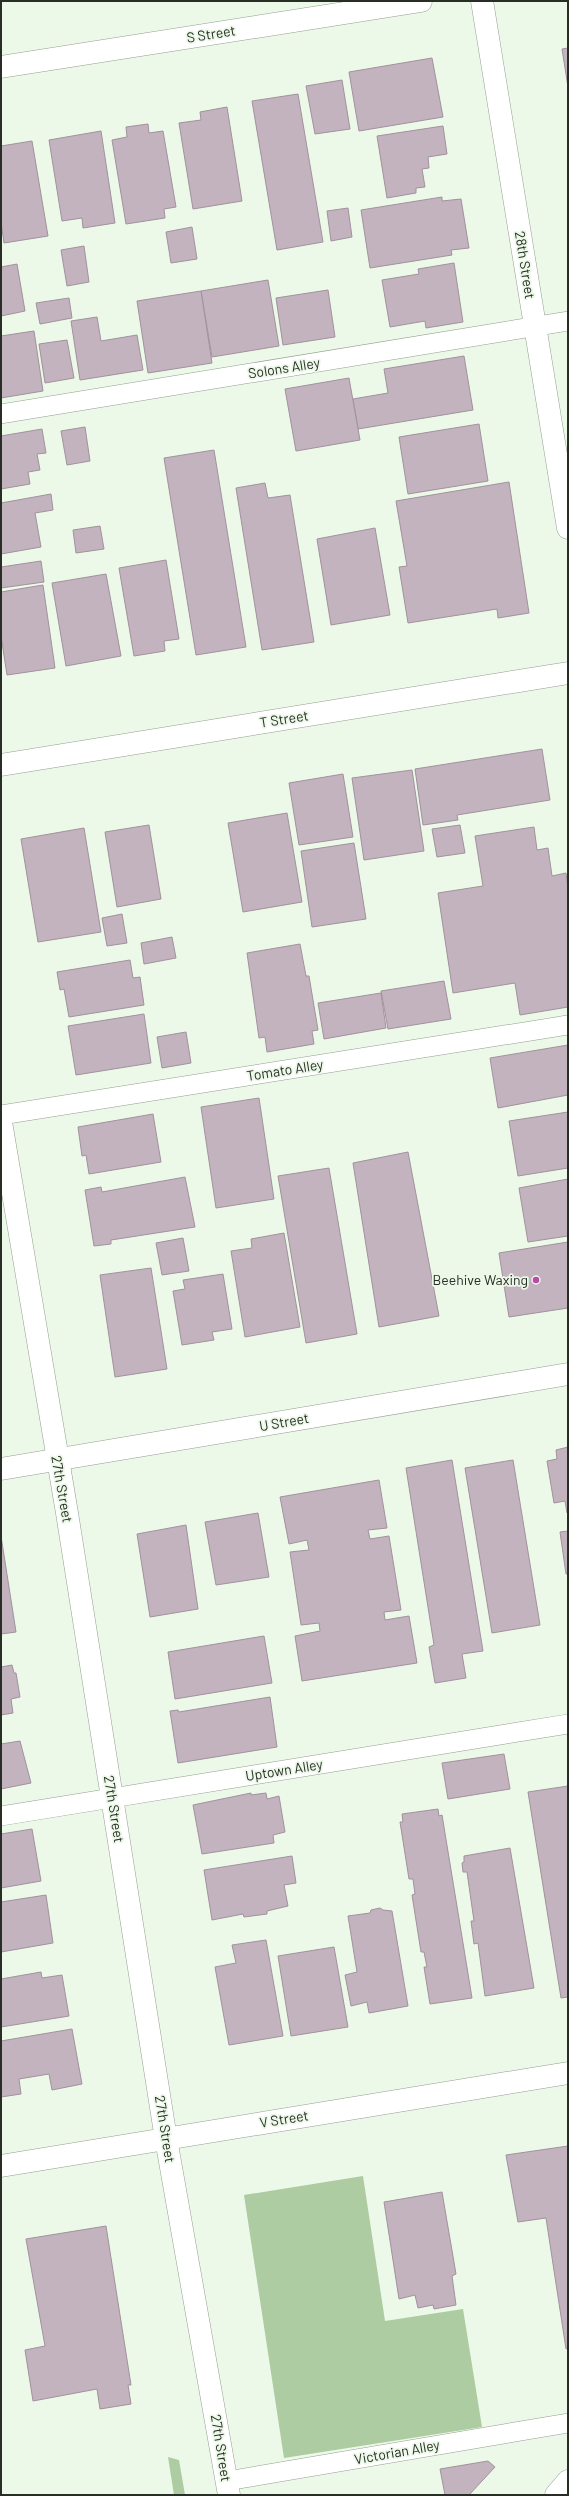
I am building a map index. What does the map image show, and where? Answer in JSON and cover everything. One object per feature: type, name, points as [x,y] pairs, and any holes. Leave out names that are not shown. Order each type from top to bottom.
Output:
[{"type":"street","name":"S Street","points":[[1,67],[421,1]]},
{"type":"street","name":"28th Street","points":[[482,1],[568,528]]},
{"type":"street","name":"T Street","points":[[1,765],[568,672]]},
{"type":"street","name":"27th Street","points":[[1,1122],[112,1797],[166,2140],[228,2488]]},
{"type":"street","name":"U Street","points":[[1,1470],[568,1374]]},
{"type":"street","name":"V Street","points":[[1,2166],[568,2073]]},
{"type":"street","points":[[556,2495],[568,2481]]},
{"type":"lane","name":"Solons Alley","points":[[1,414],[568,322]]},
{"type":"lane","name":"Tomato Alley","points":[[1,1115],[568,1025]]},
{"type":"lane","name":"Uptown Alley","points":[[1,1816],[568,1724]]},
{"type":"lane","name":"Victorian Alley","points":[[228,2488],[568,2423]]},
{"type":"green space","points":[[363,2176],[385,2321],[463,2309],[482,2427],[284,2458],[244,2195]]},
{"type":"green space","points":[[168,2457],[179,2460],[185,2495],[174,2495]]},
{"type":"building","points":[[568,48],[568,87],[562,49]]},
{"type":"building","points":[[432,58],[443,117],[359,131],[349,72]]},
{"type":"building","points":[[342,80],[350,129],[315,134],[306,86]]},
{"type":"building","points":[[298,94],[323,242],[277,250],[252,101]]},
{"type":"building","points":[[227,107],[242,201],[193,209],[179,123],[201,120],[200,112]]},
{"type":"building","points":[[148,124],[149,133],[163,131],[176,207],[164,209],[165,218],[126,224],[112,140],[127,137],[126,127]]},
{"type":"building","points":[[443,126],[447,154],[428,157],[429,168],[422,169],[425,187],[416,188],[416,193],[387,198],[377,136]]},
{"type":"building","points":[[101,131],[115,223],[83,228],[82,218],[62,221],[49,140]]},
{"type":"building","points":[[32,141],[48,236],[4,243],[1,222],[1,146]]},
{"type":"building","points":[[442,197],[442,201],[461,199],[469,248],[451,250],[452,255],[370,268],[361,210]]},
{"type":"building","points":[[348,208],[352,237],[331,241],[327,211]]},
{"type":"building","points":[[192,227],[197,259],[171,263],[166,232]]},
{"type":"building","points":[[84,246],[89,282],[67,286],[61,250]]},
{"type":"building","points":[[454,263],[463,322],[426,328],[425,321],[390,327],[382,280],[419,274],[418,269]]},
{"type":"building","points":[[17,264],[25,311],[1,316],[1,267]]},
{"type":"building","points":[[268,280],[279,346],[212,357],[201,291]]},
{"type":"building","points":[[328,290],[335,337],[283,345],[276,298]]},
{"type":"building","points":[[201,291],[212,363],[148,373],[137,301]]},
{"type":"building","points":[[69,298],[72,318],[40,324],[36,303]]},
{"type":"building","points":[[97,317],[101,341],[137,335],[143,370],[80,380],[71,321]]},
{"type":"building","points":[[34,331],[43,391],[1,398],[1,336]]},
{"type":"building","points":[[67,340],[74,378],[45,383],[39,344]]},
{"type":"building","points":[[464,356],[473,410],[358,429],[353,399],[388,393],[384,369]]},
{"type":"building","points":[[349,378],[360,440],[296,451],[285,389]]},
{"type":"building","points":[[479,424],[488,481],[408,494],[399,437]]},
{"type":"building","points":[[85,427],[90,461],[67,465],[61,431]]},
{"type":"building","points":[[42,429],[46,453],[37,454],[40,470],[28,472],[30,484],[1,489],[1,436]]},
{"type":"building","points":[[214,450],[246,647],[196,655],[164,458]]},
{"type":"building","points":[[509,482],[529,613],[498,618],[497,609],[408,623],[399,567],[407,566],[396,501]]},
{"type":"building","points":[[265,483],[268,498],[290,495],[314,642],[262,650],[236,488]]},
{"type":"building","points":[[51,494],[53,510],[35,513],[41,547],[1,554],[1,503]]},
{"type":"building","points":[[100,526],[104,549],[76,553],[73,530]]},
{"type":"building","points":[[375,528],[390,615],[331,625],[317,539]]},
{"type":"building","points":[[166,560],[179,639],[164,641],[165,651],[134,656],[119,568]]},
{"type":"building","points":[[41,561],[44,582],[1,588],[1,567]]},
{"type":"building","points":[[106,574],[121,656],[66,666],[52,583]]},
{"type":"building","points":[[43,585],[55,668],[7,675],[1,636],[1,592]]},
{"type":"building","points":[[542,749],[550,800],[457,815],[458,820],[423,825],[415,769]]},
{"type":"building","points":[[412,770],[424,851],[364,860],[352,778]]},
{"type":"building","points":[[343,774],[353,837],[299,845],[289,783]]},
{"type":"building","points":[[287,813],[302,902],[243,912],[228,823]]},
{"type":"building","points":[[149,825],[161,899],[117,907],[105,832]]},
{"type":"building","points":[[460,825],[465,853],[437,857],[432,829]]},
{"type":"building","points":[[534,827],[537,850],[548,848],[552,876],[566,873],[568,888],[568,1007],[520,1015],[515,983],[453,993],[438,893],[483,886],[475,836]]},
{"type":"building","points":[[84,828],[101,932],[38,942],[21,839]]},
{"type":"building","points":[[354,843],[366,919],[312,927],[301,851]]},
{"type":"building","points":[[122,914],[127,943],[107,946],[102,918]]},
{"type":"building","points":[[172,937],[176,958],[144,964],[141,943]]},
{"type":"building","points":[[300,944],[306,976],[309,976],[318,1030],[312,1031],[314,1044],[267,1052],[265,1037],[259,1038],[247,953]]},
{"type":"building","points":[[130,960],[133,978],[140,977],[144,1005],[69,1017],[64,989],[60,990],[57,972]]},
{"type":"building","points":[[444,981],[451,1019],[388,1029],[381,991]]},
{"type":"building","points":[[381,993],[386,1028],[324,1039],[318,1003]]},
{"type":"building","points":[[144,1014],[151,1063],[76,1075],[68,1026]]},
{"type":"building","points":[[186,1032],[191,1063],[162,1068],[157,1037]]},
{"type":"building","points":[[568,1045],[568,1095],[498,1108],[490,1058]]},
{"type":"building","points":[[259,1098],[274,1199],[216,1208],[201,1107]]},
{"type":"building","points":[[568,1112],[568,1168],[518,1176],[509,1121]]},
{"type":"building","points":[[153,1114],[161,1162],[89,1174],[86,1155],[82,1156],[78,1127]]},
{"type":"building","points":[[408,1152],[439,1316],[379,1327],[353,1163]]},
{"type":"building","points":[[329,1168],[357,1334],[306,1343],[278,1176]]},
{"type":"building","points":[[185,1177],[195,1227],[111,1240],[111,1244],[94,1246],[85,1190],[101,1187],[102,1192]]},
{"type":"building","points":[[568,1179],[568,1236],[528,1242],[519,1188]]},
{"type":"building","points":[[284,1233],[300,1327],[245,1337],[231,1251],[252,1248],[251,1239]]},
{"type":"building","points":[[183,1238],[189,1271],[162,1275],[156,1243]]},
{"type":"building","name":"Beehive Waxing","points":[[568,1242],[568,1308],[509,1317],[499,1253]]},
{"type":"building","points":[[151,1268],[167,1369],[115,1377],[100,1275]]},
{"type":"building","points":[[223,1274],[232,1329],[212,1332],[214,1340],[182,1345],[173,1291],[185,1289],[183,1280]]},
{"type":"building","points":[[568,1447],[567,1513],[565,1501],[554,1503],[547,1461],[557,1459],[556,1450]]},
{"type":"building","points":[[452,1460],[483,1651],[462,1654],[466,1678],[435,1683],[429,1647],[434,1645],[406,1468]]},
{"type":"building","points":[[513,1460],[540,1625],[492,1633],[465,1468]]},
{"type":"building","points":[[379,1480],[387,1528],[368,1530],[370,1539],[389,1536],[401,1610],[384,1612],[385,1620],[409,1616],[417,1663],[302,1681],[295,1636],[320,1631],[319,1623],[301,1625],[290,1552],[309,1550],[307,1540],[289,1544],[280,1497]]},
{"type":"building","points":[[258,1513],[269,1577],[216,1585],[205,1522]]},
{"type":"building","points":[[186,1525],[198,1609],[150,1617],[137,1534]]},
{"type":"building","points":[[568,1531],[568,1574],[566,1574],[560,1532]]},
{"type":"building","points":[[1,1536],[16,1632],[1,1634]]},
{"type":"building","points":[[264,1636],[272,1683],[175,1699],[168,1652]]},
{"type":"building","points":[[12,1665],[14,1673],[16,1673],[20,1697],[11,1699],[13,1713],[1,1715],[1,1667]]},
{"type":"building","points":[[270,1697],[277,1747],[178,1763],[170,1711],[178,1710],[179,1712]]},
{"type":"building","points":[[20,1741],[31,1783],[1,1789],[1,1744]]},
{"type":"building","points":[[504,1754],[510,1789],[448,1799],[442,1763]]},
{"type":"building","points":[[568,1786],[568,1997],[561,1998],[528,1792]]},
{"type":"building","points":[[251,1793],[251,1795],[266,1793],[267,1799],[279,1796],[285,1832],[273,1835],[274,1843],[202,1854],[193,1805]]},
{"type":"building","points":[[438,1809],[439,1816],[442,1815],[472,1998],[430,2004],[424,1967],[427,1967],[424,1952],[421,1952],[412,1895],[415,1894],[413,1879],[409,1879],[400,1822],[403,1822],[402,1814]]},
{"type":"building","points":[[32,1829],[41,1881],[1,1888],[1,1834]]},
{"type":"building","points":[[510,1848],[534,1988],[485,1996],[478,1943],[474,1944],[471,1921],[474,1921],[467,1872],[463,1872],[462,1863],[464,1862],[464,1856]]},
{"type":"building","points":[[292,1856],[296,1883],[284,1885],[288,1906],[267,1911],[267,1914],[244,1917],[243,1914],[212,1920],[204,1870]]},
{"type":"building","points":[[46,1895],[53,1943],[1,1952],[1,1902]]},
{"type":"building","points":[[380,1908],[383,1910],[392,1911],[408,2006],[369,2013],[367,2002],[351,2006],[345,1975],[357,1972],[348,1916],[370,1913],[371,1910]]},
{"type":"building","points":[[266,1940],[283,2036],[229,2045],[215,1967],[236,1963],[232,1945]]},
{"type":"building","points":[[334,1947],[348,2027],[291,2036],[278,1956]]},
{"type":"building","points":[[41,1972],[42,1978],[62,1975],[69,2016],[1,2027],[1,1979]]},
{"type":"building","points":[[72,2029],[82,2084],[52,2090],[49,2074],[19,2079],[21,2094],[1,2097],[1,2041]]},
{"type":"building","points":[[568,2146],[568,2348],[566,2349],[546,2218],[518,2222],[506,2155]]},
{"type":"building","points":[[442,2192],[456,2274],[452,2276],[456,2305],[434,2309],[433,2305],[418,2308],[415,2295],[399,2299],[384,2202]]},
{"type":"building","points":[[106,2226],[131,2385],[128,2385],[131,2404],[100,2409],[97,2389],[33,2401],[25,2350],[45,2346],[26,2239]]},
{"type":"building","points":[[488,2461],[495,2467],[469,2495],[445,2495],[440,2469]]},
{"type":"place","name":"Beehive Waxing","points":[[536,1280]]}]
